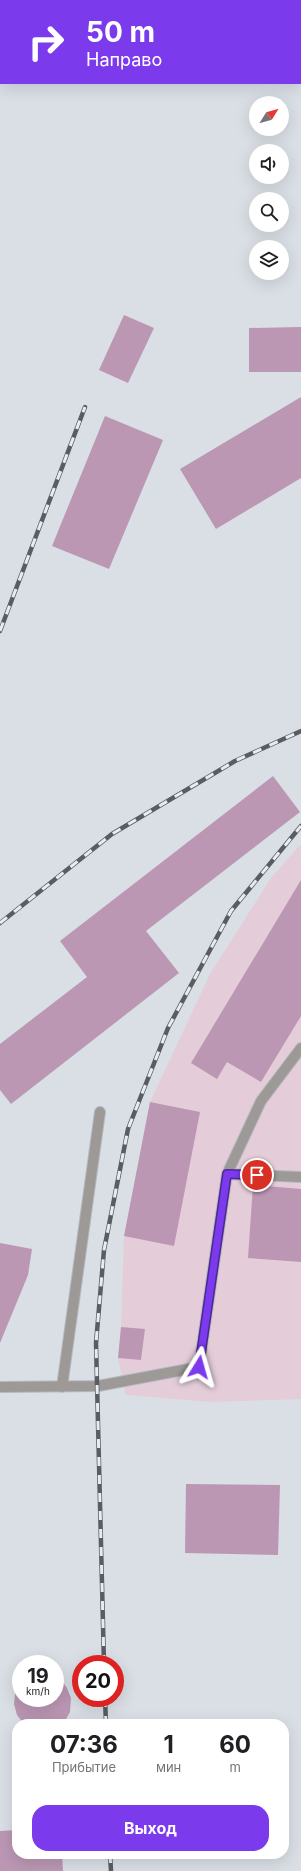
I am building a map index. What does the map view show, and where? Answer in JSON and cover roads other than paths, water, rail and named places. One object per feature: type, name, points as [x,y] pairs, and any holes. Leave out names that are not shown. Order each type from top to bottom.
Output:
[{"type":"lane","points":[[0,1387],[98,1386],[199,1367],[227,1174],[261,1101],[301,1048]]},
{"type":"lane","points":[[62,1387],[100,1112]]},
{"type":"lane","points":[[227,1174],[301,1177]]},
{"type":"railway","points":[[0,631],[85,407]]},
{"type":"railway","points":[[0,923],[112,834],[235,761],[301,731]]},
{"type":"railway","points":[[104,1655],[96,1343],[104,1250],[128,1129],[168,1028],[231,911],[301,826]]},
{"type":"railway","points":[[105,1707],[106,1719]]},
{"type":"railway","points":[[110,1859],[111,1871]]}]
